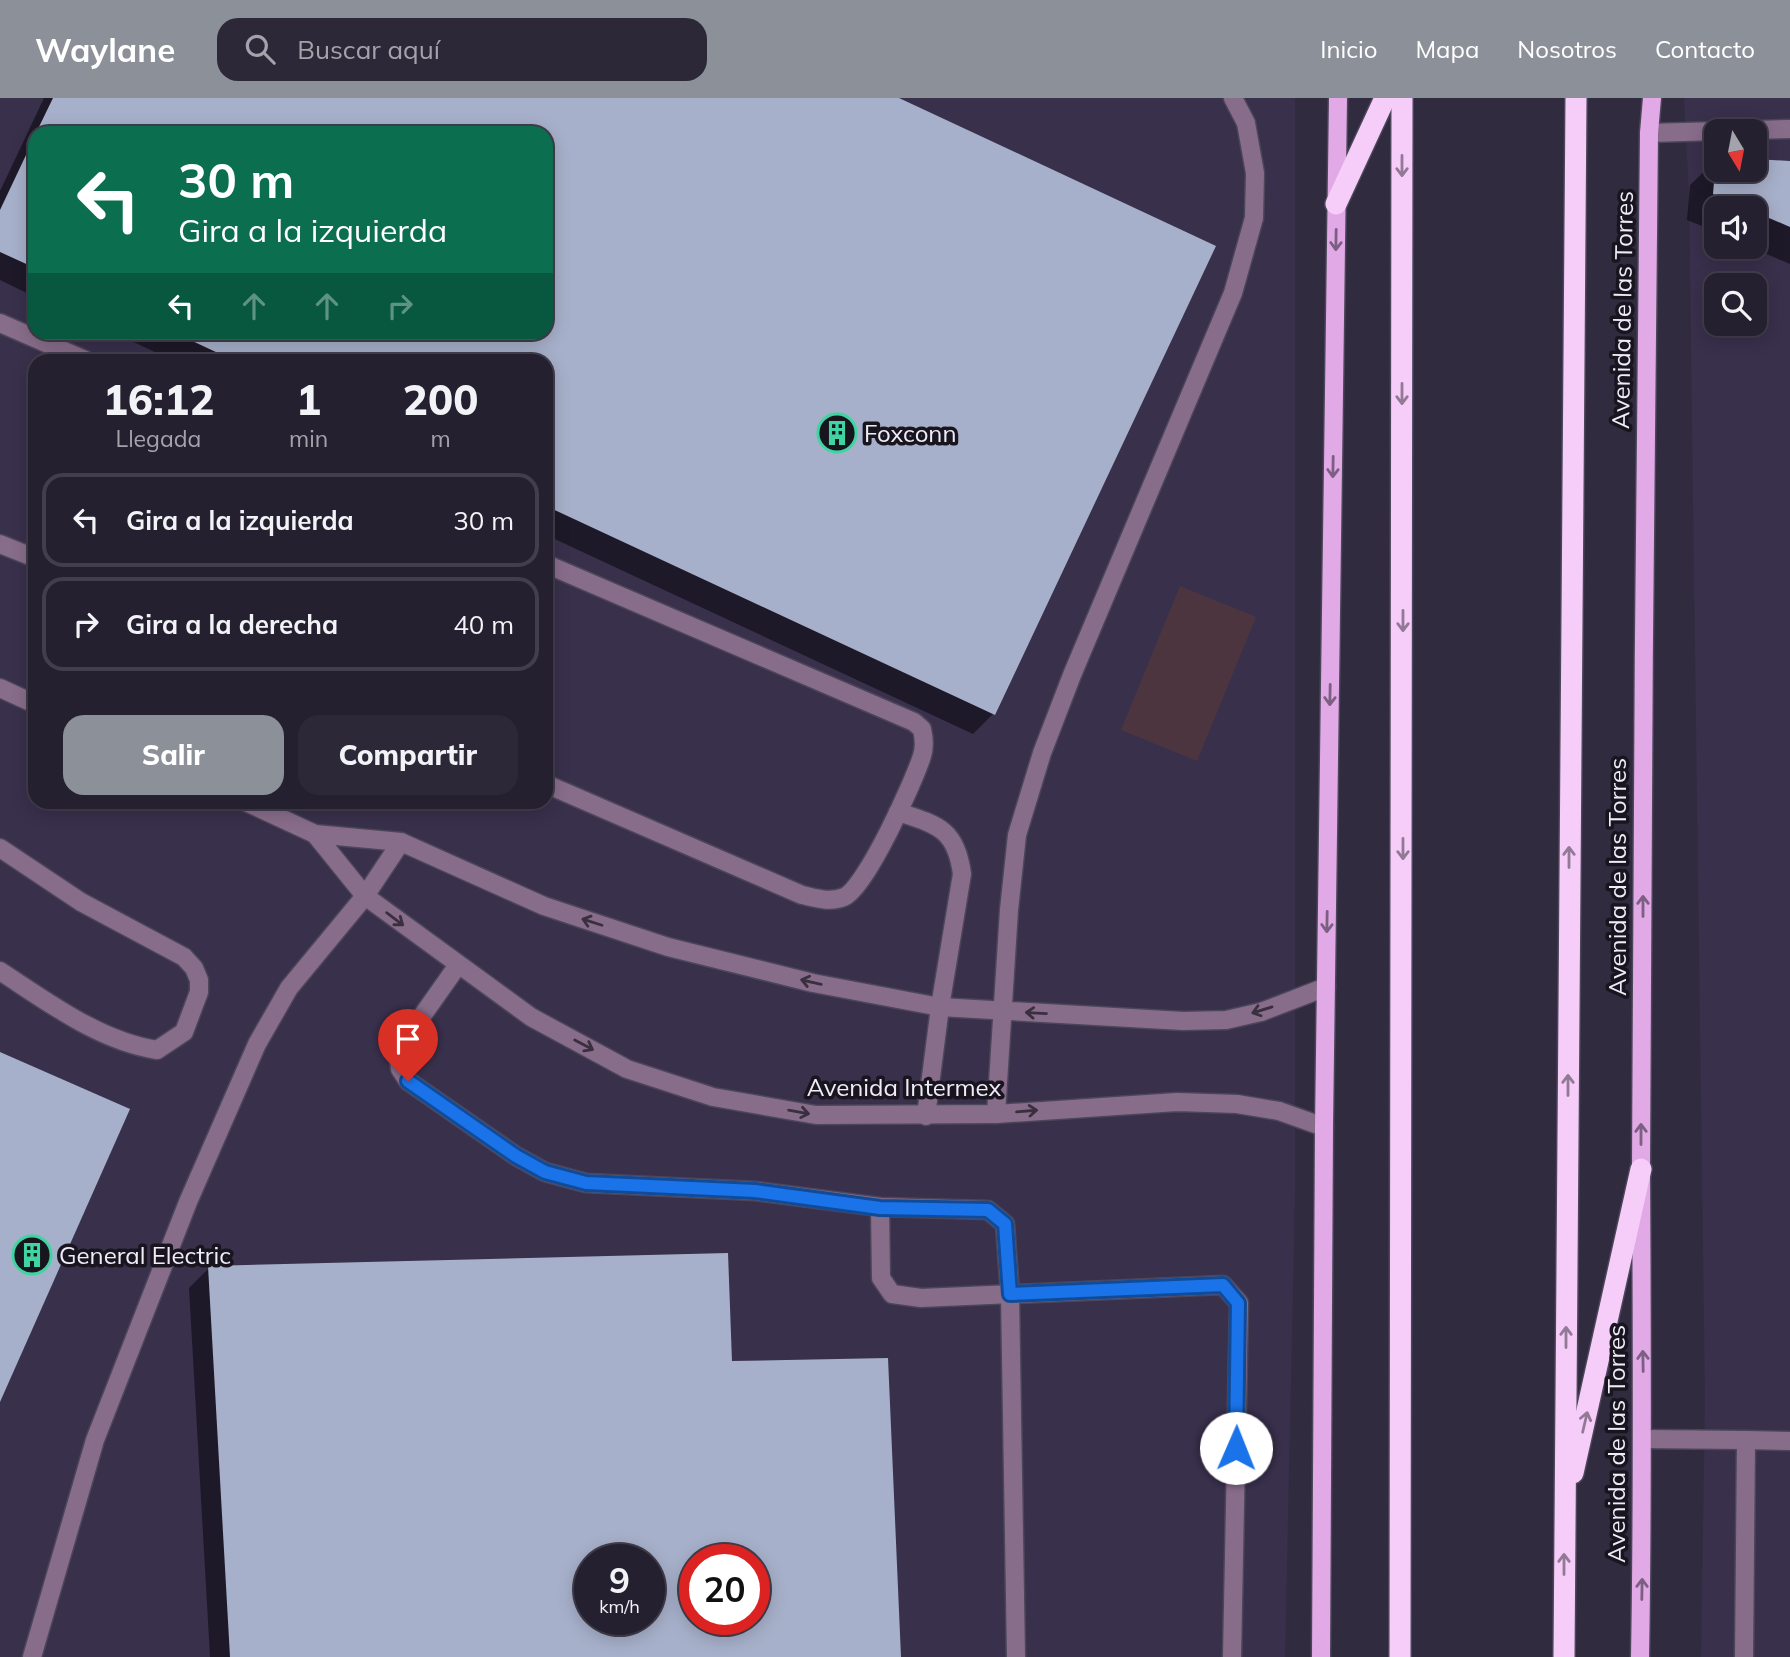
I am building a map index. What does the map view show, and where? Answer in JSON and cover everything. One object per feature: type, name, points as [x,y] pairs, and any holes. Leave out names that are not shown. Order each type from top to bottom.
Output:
[{"type":"highway","points":[[1336,204],[1385,98]]},
{"type":"highway","points":[[1400,1657],[1402,98]]},
{"type":"highway","name":"Avenida de las Torres","points":[[1564,1657],[1576,98]]},
{"type":"highway","points":[[1564,1512],[1641,1169]]},
{"type":"main road","points":[[1321,1657],[1324,1127],[1338,98]]},
{"type":"main road","name":"Avenida de las Torres","points":[[1640,1657],[1644,1439],[1641,1169],[1649,133],[1652,98]]},
{"type":"street","points":[[996,1114],[1017,835],[1042,753],[1077,663],[1233,293],[1254,218],[1253,160],[1246,123],[1233,98]]},
{"type":"street","points":[[1649,133],[1790,129]]},
{"type":"street","points":[[0,323],[28,335]]},
{"type":"street","points":[[39,340],[71,354]]},
{"type":"street","points":[[0,544],[28,555]]},
{"type":"street","points":[[553,567],[914,722],[922,729],[923,754],[898,812],[864,877],[846,897],[825,900],[802,895],[553,787]]},
{"type":"street","points":[[0,688],[28,701]]},
{"type":"street","name":"Avenida Intermex","points":[[261,809],[315,834],[401,842],[544,906],[668,947],[813,983],[940,1007],[1183,1021],[1226,1020],[1261,1012],[1326,987]]},
{"type":"street","points":[[898,812],[934,823],[952,837],[959,854],[962,874],[940,1007],[926,1116]]},
{"type":"street","name":"Avenida Intermex","points":[[315,834],[365,896],[531,1017],[628,1069],[713,1097],[816,1115],[996,1114],[1099,1105],[1225,1103],[1279,1111],[1324,1127]]},
{"type":"street","points":[[32,1657],[94,1440],[188,1202],[257,1044],[289,988],[365,896],[401,842]]},
{"type":"street","points":[[0,848],[81,902],[184,957],[200,980],[200,992],[184,1032],[157,1050],[134,1046],[65,1014],[0,971]]},
{"type":"street","points":[[458,965],[418,1019],[398,1050],[396,1059],[408,1081],[516,1156],[545,1172],[586,1183],[755,1191],[880,1208],[988,1210],[1005,1224],[1010,1294],[1016,1657]]},
{"type":"street","points":[[880,1208],[881,1279],[892,1294],[921,1298],[1223,1285],[1232,1292],[1238,1303],[1232,1657]]},
{"type":"street","points":[[1644,1439],[1790,1441]]},
{"type":"street","points":[[1744,1657],[1746,1440]]},
{"type":"shaded area","points":[[0,98],[1295,98],[1295,1196],[1285,1657],[0,1657]]},
{"type":"shaded area","points":[[1684,98],[1790,98],[1790,1657],[1701,1657],[1705,1400],[1689,197]]},
{"type":"shaded area","points":[[1180,586],[1256,617],[1197,761],[1121,730]]},
{"type":"building","name":"Foxconn","points":[[53,98],[899,98],[1216,246],[995,715],[553,509],[553,354],[220,354],[190,340],[553,340],[553,126],[39,126]]},
{"type":"building","points":[[28,151],[28,265],[0,252],[0,210]]},
{"type":"building","points":[[1768,160],[1790,161],[1790,227],[1767,217],[1767,196],[1713,194],[1714,182],[1768,182]]},
{"type":"building","name":"General Electric","points":[[0,1052],[130,1109],[0,1402]]},
{"type":"building","points":[[728,1253],[732,1361],[888,1358],[901,1657],[230,1657],[208,1266]]},
{"type":"place","name":"Foxconn","points":[[837,433]]},
{"type":"place","name":"General Electric","points":[[32,1255]]},
{"type":"route","points":[[408,1081],[516,1156],[545,1172],[586,1183],[755,1191],[880,1208],[988,1210],[1005,1224],[1010,1294],[1223,1285],[1232,1292],[1238,1303],[1236,1448]]}]
